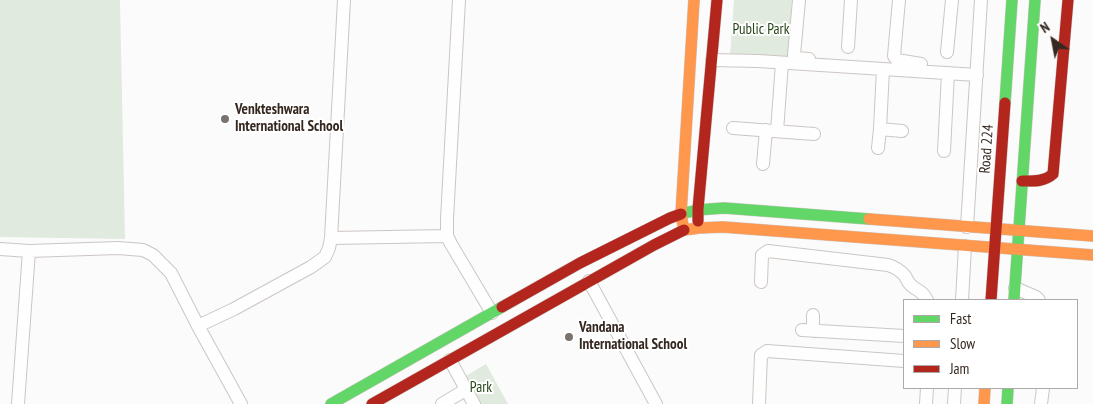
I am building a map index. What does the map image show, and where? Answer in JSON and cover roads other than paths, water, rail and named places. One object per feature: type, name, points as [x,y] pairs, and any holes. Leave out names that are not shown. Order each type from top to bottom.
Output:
[{"type":"street","points":[[198,326],[234,309],[311,267],[324,257],[329,248],[344,0]]},
{"type":"street","points":[[459,0],[447,236],[492,313]]},
{"type":"street","points":[[684,230],[681,214],[694,0]]},
{"type":"street","points":[[699,228],[698,209],[717,0]]},
{"type":"street","points":[[799,0],[794,55],[799,59],[824,60]]},
{"type":"street","points":[[848,47],[852,0]]},
{"type":"street","points":[[899,0],[895,58],[900,61],[934,66]]},
{"type":"street","points":[[947,52],[952,0]]},
{"type":"street","points":[[967,227],[981,0]]},
{"type":"street","name":"Road 224","points":[[991,299],[1012,0]]},
{"type":"street","points":[[1035,0],[1014,294],[1036,297],[1038,299]]},
{"type":"street","points":[[1022,181],[1046,180],[1053,174],[1068,0]]},
{"type":"street","points":[[712,60],[977,75]]},
{"type":"street","points":[[763,164],[772,131],[782,63]]},
{"type":"street","points":[[878,148],[883,69]]},
{"type":"street","points":[[944,151],[948,73]]},
{"type":"street","points":[[733,128],[814,134]]},
{"type":"street","points":[[880,129],[902,131]]},
{"type":"street","points":[[331,404],[580,263],[681,214],[698,209],[724,208],[1093,236]]},
{"type":"street","points":[[372,404],[589,281],[684,230],[723,227],[1093,255]]},
{"type":"street","points":[[331,238],[447,236]]},
{"type":"street","points":[[962,299],[965,246]]},
{"type":"street","points":[[0,249],[29,251],[118,248],[143,250],[154,255],[171,273],[241,404]]},
{"type":"street","points":[[18,404],[29,251]]},
{"type":"street","points":[[761,282],[762,255],[768,251],[888,265],[896,268],[903,274],[908,282],[924,294],[926,299]]},
{"type":"street","points":[[589,281],[656,404]]},
{"type":"street","points":[[813,315],[807,331],[903,336]]},
{"type":"street","points":[[758,404],[760,356],[767,351],[903,361]]},
{"type":"street","points":[[450,360],[474,404]]},
{"type":"street","points":[[442,404],[466,389]]},
{"type":"street","points":[[926,404],[927,389]]},
{"type":"street","points":[[954,404],[955,389]]},
{"type":"street","points":[[984,404],[985,389]]},
{"type":"street","points":[[1007,404],[1008,389]]},
{"type":"street","points":[[1042,404],[1043,389]]},
{"type":"place","name":"Venkteshwara International School","points":[[225,119]]},
{"type":"place","name":"Vandana International School","points":[[569,337]]},
{"type":"park label","name":"Public Park","points":[[761,30]]},
{"type":"park label","name":"Park","points":[[481,388]]}]
